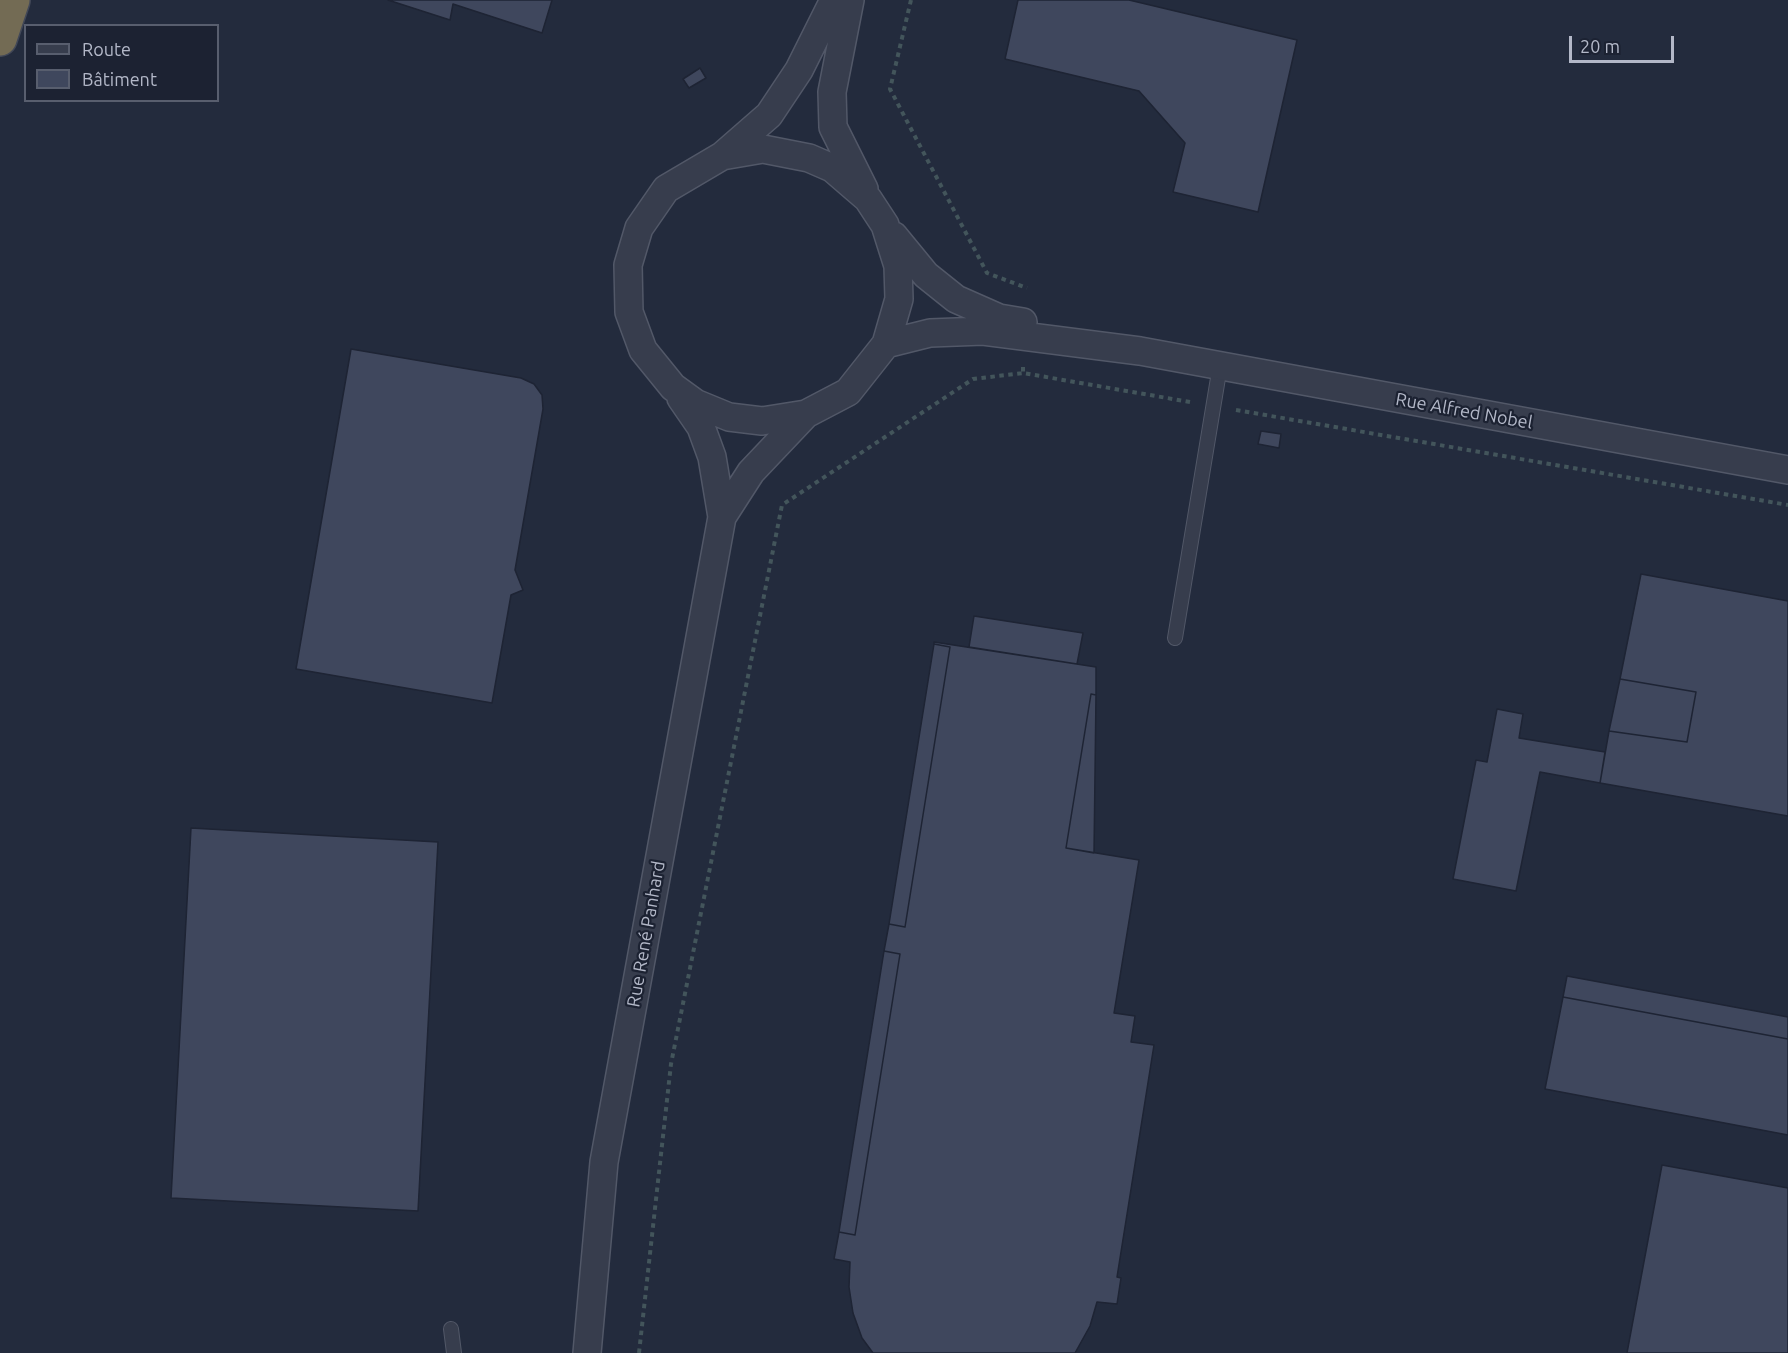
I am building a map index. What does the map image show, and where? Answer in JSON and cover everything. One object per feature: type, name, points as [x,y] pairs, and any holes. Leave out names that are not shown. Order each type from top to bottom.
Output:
[{"type":"highway","points":[[0,39],[13,0]]},
{"type":"street","points":[[834,0],[799,70],[769,116],[722,156],[666,189],[639,228],[628,265],[629,312],[643,350],[673,387],[695,403],[729,417],[762,421],[806,414],[848,392],[886,344],[899,299],[898,266],[885,225],[868,199],[833,127],[832,92],[850,0]]},
{"type":"street","points":[[722,156],[763,149],[809,158],[832,168],[868,199]]},
{"type":"street","name":"Rue Alfred Nobel","points":[[885,225],[926,275],[956,299],[999,318],[1077,330],[1140,351]]},
{"type":"street","name":"Rue Alfred Nobel","points":[[886,344],[930,333],[983,331],[1140,351],[1788,470]]},
{"type":"street","name":"Rue René Panhard","points":[[587,1353],[604,1162],[722,517],[712,457],[701,426],[673,387]]},
{"type":"street","name":"Rue René Panhard","points":[[722,517],[751,472],[806,414]]},
{"type":"lane","points":[[1175,638],[1220,366]]},
{"type":"lane","points":[[451,1329],[454,1353]]},
{"type":"path","points":[[639,1353],[670,1065],[782,505],[973,379],[1023,373]]},
{"type":"building","points":[[388,0],[552,0],[542,33],[453,4],[450,20]]},
{"type":"building","points":[[1018,0],[1129,0],[1297,40],[1258,212],[1173,192],[1185,143],[1139,91],[1005,59]]},
{"type":"building","points":[[700,68],[706,78],[689,88],[683,79]]},
{"type":"building","points":[[351,349],[521,378],[534,384],[542,395],[543,409],[515,570],[523,590],[511,595],[492,703],[296,669]]},
{"type":"building","points":[[1261,431],[1281,434],[1279,448],[1258,444]]},
{"type":"building","points":[[1641,574],[1788,601],[1788,816],[1600,783],[1609,731],[1687,742],[1696,692],[1620,679]]},
{"type":"building","points":[[974,616],[1083,633],[1077,664],[969,647]]},
{"type":"building","points":[[934,642],[1096,667],[1096,695],[1091,694],[1066,848],[1139,860],[1114,1013],[1135,1016],[1131,1042],[1154,1045],[1117,1277],[1121,1278],[1117,1304],[1097,1302],[1090,1326],[1075,1353],[873,1353],[862,1338],[853,1313],[849,1287],[850,1262],[834,1259],[839,1232],[855,1235],[900,954],[884,951],[889,924],[905,927],[950,647],[934,644]]},
{"type":"building","points":[[934,644],[950,647],[905,927],[889,924]]},
{"type":"building","points":[[1620,679],[1696,692],[1687,742],[1609,731]]},
{"type":"building","points":[[1091,694],[1096,695],[1094,853],[1066,848]]},
{"type":"building","points":[[1497,709],[1523,714],[1519,738],[1605,752],[1600,783],[1540,772],[1516,891],[1453,879],[1476,760],[1487,762]]},
{"type":"building","points":[[191,828],[438,842],[418,1211],[171,1198]]},
{"type":"building","points":[[884,951],[900,954],[855,1235],[839,1232]]},
{"type":"building","points":[[1567,976],[1788,1017],[1788,1039],[1563,997]]},
{"type":"building","points":[[1563,997],[1788,1039],[1788,1135],[1545,1089]]},
{"type":"building","points":[[1662,1165],[1788,1188],[1788,1353],[1627,1353]]}]
